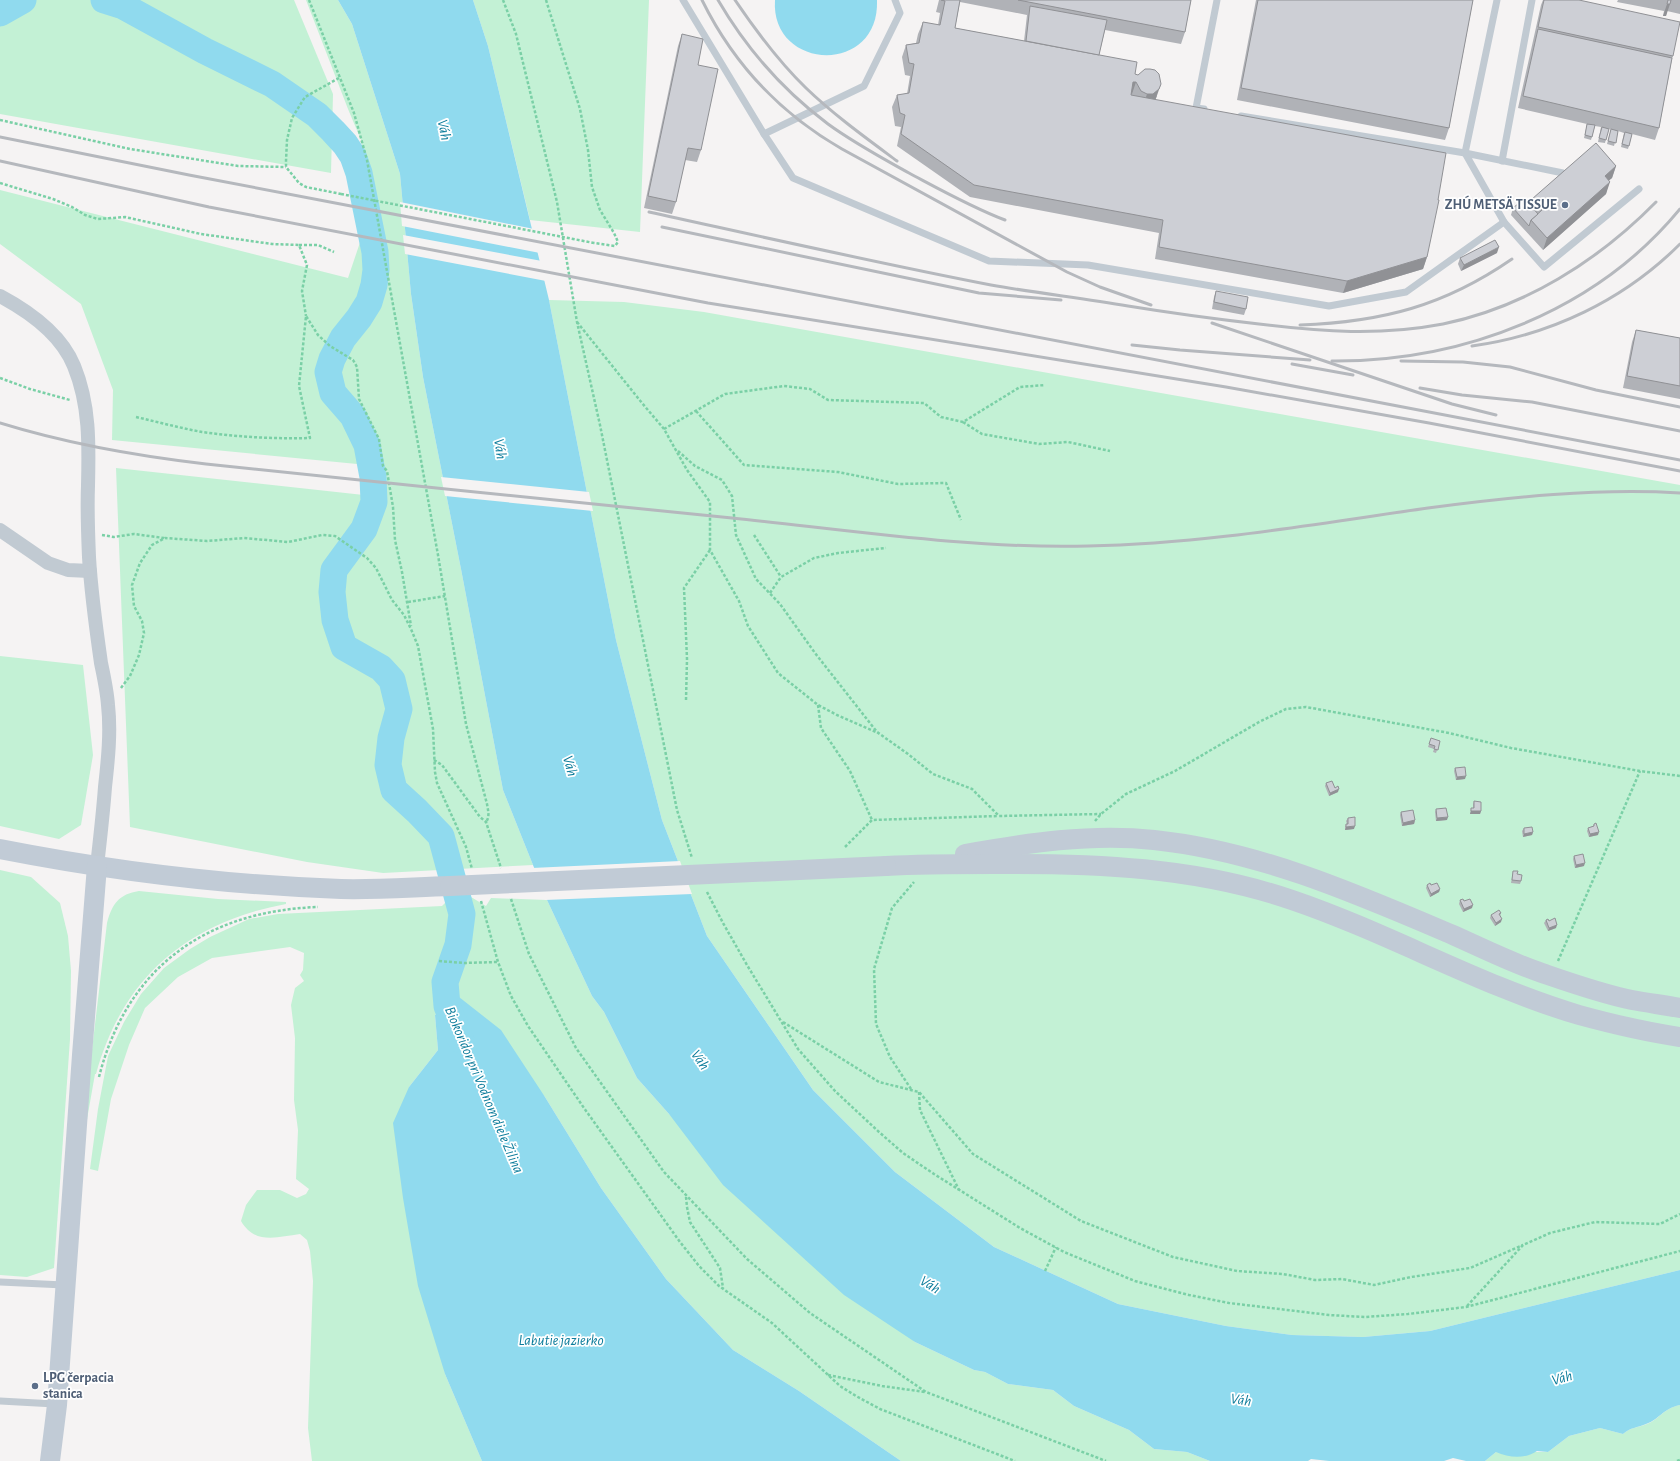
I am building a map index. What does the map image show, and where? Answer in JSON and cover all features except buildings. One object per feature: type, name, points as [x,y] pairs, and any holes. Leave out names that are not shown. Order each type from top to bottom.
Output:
[{"type":"main road","points":[[913,873],[1013,846],[1117,837],[1155,840],[1192,846],[1243,857],[1294,872],[1346,891],[1551,976],[1589,989],[1631,1000],[1680,1008]]},
{"type":"main road","points":[[0,849],[97,866],[195,879],[341,889],[403,888],[886,866],[913,873],[1062,863],[1164,871],[1206,878],[1290,899],[1331,914],[1511,990],[1577,1014],[1618,1025],[1680,1037]]},
{"type":"main road","points":[[50,1461],[57,1404],[97,866]]},
{"type":"main road","points":[[1631,1000],[1680,995]]},
{"type":"street","points":[[0,296],[20,307],[41,323],[60,341],[74,364],[87,411],[89,434],[88,518],[90,571],[95,618],[108,706],[109,731],[108,761],[97,866]]},
{"type":"street","points":[[0,530],[48,563],[68,570],[90,571]]},
{"type":"lane","points":[[683,0],[764,134],[793,178],[989,261],[1088,265],[1329,306],[1406,292],[1504,222]]},
{"type":"lane","points":[[764,134],[864,86],[900,12],[895,0]]},
{"type":"lane","points":[[1211,111],[1196,108],[1217,0]]},
{"type":"lane","points":[[1497,0],[1465,153],[1504,222],[1544,268],[1639,189]]},
{"type":"lane","points":[[1502,161],[1532,0]]},
{"type":"lane","points":[[1234,114],[1465,153],[1564,173]]},
{"type":"lane","points":[[0,1282],[66,1285]]},
{"type":"lane","points":[[0,1401],[57,1404]]},
{"type":"path","points":[[309,0],[354,113],[367,160],[445,596],[466,724],[487,804],[488,820],[486,822]]},
{"type":"path","points":[[340,78],[305,97],[292,118],[287,140],[286,167],[299,182],[306,187],[615,246],[618,242],[600,210],[592,187],[580,109],[546,0]]},
{"type":"path","points":[[0,120],[130,150],[238,166],[286,167]]},
{"type":"path","points":[[0,183],[53,199],[72,207],[85,215],[98,219],[124,217],[201,234],[272,244],[318,245],[334,252]]},
{"type":"path","points":[[136,417],[200,432],[285,439],[310,438],[300,386],[306,316],[302,290],[307,265],[299,245]]},
{"type":"path","points":[[306,316],[318,335],[330,346],[353,360],[357,367],[359,399],[378,439],[383,466],[387,471],[393,507],[395,540],[408,602],[411,629]]},
{"type":"path","points":[[577,322],[664,429],[678,451],[687,470],[710,502],[710,550],[739,601],[748,626],[778,673],[818,705],[877,732],[908,754],[932,774],[972,789],[999,816]]},
{"type":"path","points":[[0,378],[30,389],[70,400],[87,411]]},
{"type":"path","points":[[963,422],[1020,387],[1045,385]]},
{"type":"path","points":[[664,429],[725,394],[784,386],[810,389],[828,400],[924,403],[941,417],[963,422],[982,434],[1039,444],[1068,442],[1110,451]]},
{"type":"path","points":[[696,411],[744,465],[838,472],[898,484],[946,483],[961,520]]},
{"type":"path","points":[[678,451],[695,466],[722,480],[732,496],[736,535],[756,579],[780,604],[815,653],[877,732]]},
{"type":"path","points":[[102,535],[114,537],[134,534],[207,541],[244,538],[288,542],[322,535],[335,536],[367,558],[376,568],[392,600],[404,616],[418,646],[433,729],[434,772],[441,794],[466,847],[472,870]]},
{"type":"path","points":[[754,535],[781,577]]},
{"type":"path","points":[[119,690],[130,676],[139,655],[144,633],[142,621],[134,606],[132,585],[140,563],[152,545],[165,538]]},
{"type":"path","points":[[770,593],[781,577],[814,558],[838,553],[886,548]]},
{"type":"path","points":[[686,700],[687,658],[684,588],[710,550]]},
{"type":"path","points":[[408,602],[445,596]]},
{"type":"path","points":[[818,705],[821,728],[850,771],[872,820]]},
{"type":"path","points":[[1093,824],[1101,814],[1126,794],[1175,771],[1258,722],[1286,709],[1306,707],[1449,733],[1511,748],[1640,771],[1680,776]]},
{"type":"path","points":[[434,760],[442,765],[480,817],[486,822],[503,874]]},
{"type":"path","points":[[1551,976],[1640,771]]},
{"type":"path","points":[[845,847],[872,820],[1101,814]]},
{"type":"path","points":[[911,1090],[890,1057],[876,1024],[874,969],[892,908],[913,873]]},
{"type":"path","points":[[510,896],[529,954],[576,1048],[664,1172],[747,1259],[810,1313],[926,1392]]},
{"type":"path","points":[[481,901],[498,962],[511,996],[528,1026],[680,1242],[699,1266],[723,1289],[772,1323],[840,1386],[880,1409],[1015,1461]]},
{"type":"path","points":[[98,1080],[111,1040],[134,997],[163,964],[179,950],[234,921],[261,913],[295,908],[326,907]]},
{"type":"path","points":[[439,960],[464,963],[498,962]]},
{"type":"path","points":[[782,1021],[879,1082],[919,1092],[973,1154],[1081,1221],[1173,1257],[1237,1271],[1283,1274],[1315,1280],[1342,1279],[1374,1285],[1411,1277],[1470,1268],[1550,1233],[1595,1222],[1660,1224],[1680,1214]]},
{"type":"path","points":[[919,1092],[920,1110],[960,1192]]},
{"type":"path","points":[[686,1196],[690,1222],[720,1268],[723,1289]]},
{"type":"path","points":[[1466,1307],[1523,1245]]},
{"type":"path","points":[[1045,1271],[1056,1247]]},
{"type":"path","points":[[828,1375],[882,1386],[926,1392],[1106,1461]]},
{"type":"green space","points":[[0,0],[294,0],[333,94],[331,173],[0,114]]},
{"type":"green space","points":[[306,0],[338,0],[352,24],[400,174],[411,294],[423,377],[503,790],[533,865],[383,873],[307,862],[130,827],[116,468],[382,497],[357,464],[112,440],[113,390],[81,304],[0,244],[0,190],[348,278],[375,198],[361,140]]},
{"type":"green space","points":[[473,0],[649,0],[640,232],[530,220],[488,46]]},
{"type":"green space","points":[[549,300],[624,302],[704,312],[1680,485],[1680,1270],[1430,1331],[1363,1337],[1292,1335],[1226,1326],[1118,1304],[994,1247],[895,1172],[813,1090],[707,936],[662,820],[616,640]]},
{"type":"green space","points":[[0,656],[83,665],[93,755],[81,825],[59,839],[0,826]]},
{"type":"green space","points":[[0,870],[31,877],[60,903],[68,936],[71,971],[70,1039],[54,1268],[27,1277],[0,1275]]},
{"type":"green space","points":[[139,891],[218,899],[286,902],[286,904],[251,912],[219,924],[190,940],[165,959],[142,982],[123,1009],[108,1039],[95,1074],[86,1125],[91,1058],[107,923],[111,910],[121,897],[132,892]]},
{"type":"green space","points":[[471,897],[486,906],[491,898],[547,900],[592,996],[604,1012],[637,1078],[669,1114],[915,1342],[974,1370],[985,1372],[1008,1384],[1053,1390],[1074,1406],[1129,1430],[1154,1449],[1187,1452],[1210,1461],[901,1461],[799,1391],[733,1350],[666,1279],[601,1188],[545,1097],[459,997],[435,1015],[438,1050],[409,1087],[445,1374],[482,1461],[312,1461],[308,1428],[313,1281],[310,1251],[307,1240],[300,1234],[267,1238],[253,1234],[241,1221],[246,1205],[257,1190],[280,1190],[297,1198],[306,1194],[309,1189],[296,1179],[298,1130],[294,1100],[295,1038],[291,1005],[295,988],[304,981],[300,975],[303,970],[304,953],[290,947],[212,958],[178,977],[145,1008],[129,1045],[111,1099],[98,1171],[90,1169],[98,1109],[108,1056],[124,1022],[141,994],[164,968],[190,949],[210,937],[249,919],[278,914],[442,906],[446,902],[456,906]]},
{"type":"green space","points":[[1680,1405],[1680,1461],[1485,1461],[1496,1452],[1548,1452],[1569,1436],[1600,1428],[1623,1434],[1631,1429],[1651,1422],[1665,1411]]},
{"type":"water","name":"Váh","points":[[338,0],[473,0],[488,46],[549,300],[616,640],[662,820],[707,936],[813,1090],[895,1172],[994,1247],[1118,1304],[1226,1326],[1292,1335],[1363,1337],[1430,1331],[1680,1270],[1680,1405],[1669,1409],[1651,1422],[1631,1429],[1623,1434],[1600,1428],[1569,1436],[1548,1452],[1537,1451],[1533,1454],[1517,1457],[1506,1456],[1496,1452],[1485,1461],[1466,1461],[1453,1458],[1444,1461],[1329,1461],[1311,1459],[1308,1461],[1210,1461],[1187,1452],[1154,1449],[1129,1430],[1074,1406],[1053,1390],[1008,1384],[985,1372],[974,1370],[915,1342],[844,1295],[723,1185],[669,1114],[637,1078],[604,1012],[592,996],[547,900],[503,790],[423,377],[411,294],[400,174],[352,24]]},
{"type":"water","points":[[775,0],[877,0],[873,25],[862,42],[845,52],[825,55],[806,51],[789,41],[778,24]]},
{"type":"water","name":"Labutie jazierko","points":[[459,997],[501,1030],[545,1097],[601,1188],[666,1279],[733,1350],[799,1391],[901,1461],[482,1461],[445,1374],[418,1286],[403,1198],[393,1123],[409,1087],[438,1050],[435,1015]]},
{"type":"pier","points":[[400,202],[534,229],[540,253],[402,226]]},
{"type":"pier","points":[[403,235],[542,261],[546,281],[405,254]]},
{"type":"pier","points":[[441,477],[589,492],[593,511],[445,496]]},
{"type":"pier","points":[[680,861],[692,894],[545,900],[532,868]]},
{"type":"waterway","name":"Biokoridor pri Vodnom diele Žilina","points":[[0,13],[23,0]]},
{"type":"waterway","name":"Biokoridor pri Vodnom diele Žilina","points":[[104,0],[123,6],[205,51],[272,84],[317,115],[333,131],[345,144],[353,156],[359,173],[375,252],[376,270],[374,285],[369,302],[359,318],[343,338],[332,359],[328,372],[333,393],[353,416],[367,445],[373,477],[374,502],[364,529],[334,570],[332,592],[335,620],[344,647],[381,668],[392,680],[399,709],[391,738],[388,765],[394,790],[441,836],[462,914],[458,945],[445,982],[447,1006],[461,1040]]},
{"type":"railway","points":[[702,0],[714,23],[744,66],[779,103],[820,135],[842,149],[1067,272],[1100,287],[1151,305]]},
{"type":"railway","points":[[718,0],[741,35],[767,68],[796,97],[828,124],[878,156],[944,192],[1005,220]]},
{"type":"railway","points":[[735,0],[768,46],[786,68],[806,88],[839,117],[897,161]]},
{"type":"railway","points":[[0,137],[189,175],[1680,460]]},
{"type":"railway","points":[[0,161],[209,207],[708,303],[1226,387],[1429,423],[1680,471]]},
{"type":"railway","points":[[649,212],[948,277],[1008,288],[1243,322],[1305,329],[1351,332],[1420,328],[1443,324],[1503,306],[1558,279],[1585,262],[1610,244],[1656,202]]},
{"type":"railway","points":[[1332,361],[1381,359],[1430,352],[1478,340],[1524,324],[1568,302],[1609,276],[1646,245],[1680,209]]},
{"type":"railway","points":[[662,227],[979,293],[1061,300]]},
{"type":"railway","points":[[1472,346],[1501,341],[1530,333],[1558,324],[1585,312],[1635,282],[1680,244]]},
{"type":"railway","points":[[1300,325],[1358,320],[1385,315],[1437,300],[1462,289],[1512,259]]},
{"type":"railway","points":[[1212,323],[1452,404],[1496,415]]},
{"type":"railway","points":[[1132,345],[1310,360]]},
{"type":"railway","points":[[1401,361],[1463,362],[1510,367],[1596,390],[1680,407]]},
{"type":"railway","points":[[1292,364],[1353,375]]},
{"type":"railway","points":[[1420,388],[1462,395],[1532,402],[1680,431]]},
{"type":"railway","points":[[0,423],[51,437],[102,448],[206,464],[732,518],[910,538],[999,545],[1088,546],[1173,541],[1301,527],[1428,508],[1522,497],[1554,494],[1617,492],[1680,493]]},
{"type":"place","name":"ZHÚ METSÄ TISSUE","points":[[1565,205]]},
{"type":"place","name":"LPG čerpacia stanica","points":[[35,1386]]}]
